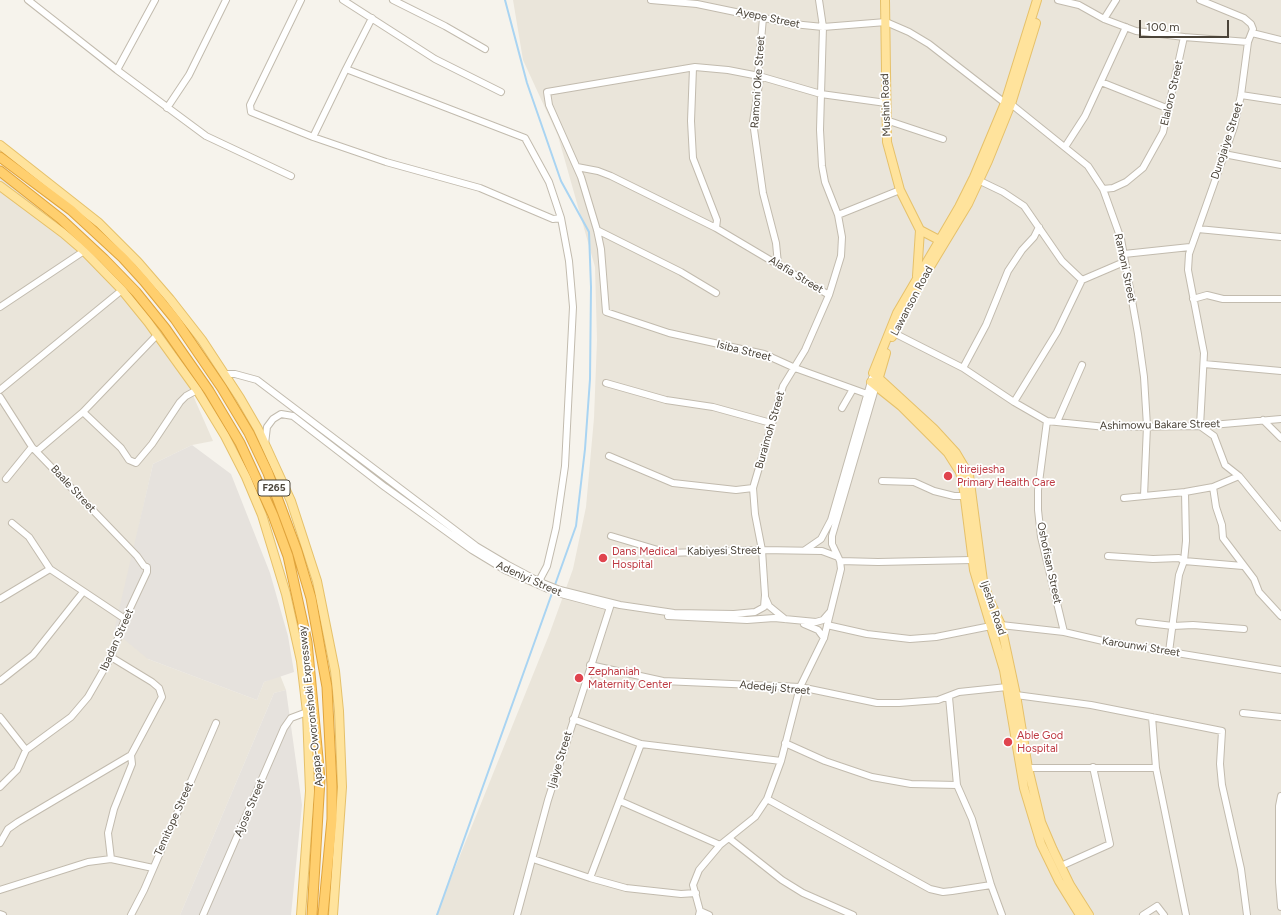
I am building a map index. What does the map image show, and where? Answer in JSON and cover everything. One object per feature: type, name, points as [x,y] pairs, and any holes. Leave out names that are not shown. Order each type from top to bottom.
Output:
[{"type":"highway","name":"Apapa-Oworonshoki Expressway","points":[[0,157],[71,210],[123,258],[144,281],[175,319],[222,388],[248,433],[268,473],[298,551],[311,598],[327,687],[332,761],[332,820],[323,915]]},
{"type":"highway","name":"Apapa-Oworonshoki Expressway","points":[[0,171],[61,219],[104,259],[136,292],[165,328],[209,391],[240,443],[273,515],[288,556],[307,642],[320,779],[312,915]]},
{"type":"main road","name":"Mushin Road","points":[[886,0],[887,142],[900,190],[920,230]]},
{"type":"main road","name":"Lawanson Road","points":[[876,375],[897,313],[974,177],[1008,104],[1037,0]]},
{"type":"main road","name":"Lawanson Road","points":[[876,375],[894,333],[916,290],[968,204],[1008,104],[1042,0]]},
{"type":"main road","name":"Apapa-Oworonshoki Expressway","points":[[0,145],[99,223],[138,262],[193,328],[224,374],[265,444],[291,501],[302,531],[316,581],[334,671],[339,718],[342,787],[333,915]]},
{"type":"main road","name":"Apapa-Oworonshoki Expressway","points":[[0,186],[63,233],[84,251],[122,290],[197,390],[226,436],[262,515],[286,594],[300,661],[307,712],[310,791],[301,915]]},
{"type":"main road","points":[[918,276],[920,230],[939,240]]},
{"type":"main road","name":"Ijesha Road","points":[[876,375],[960,457],[968,475],[983,581],[988,599],[1001,625],[1016,695],[1028,768],[1049,852],[1061,866],[1089,915]]},
{"type":"main road","name":"Ijesha Road","points":[[873,384],[932,431],[957,466],[963,480],[972,560],[979,592],[1004,670],[1024,788],[1034,823],[1080,915]]},
{"type":"street","points":[[28,0],[117,70],[206,136],[291,176]]},
{"type":"street","points":[[117,70],[155,0]]},
{"type":"street","points":[[167,108],[203,50],[226,0]]},
{"type":"street","points":[[301,0],[249,109],[251,112],[313,137],[386,162],[480,188],[553,219],[561,218]]},
{"type":"street","points":[[343,0],[435,59],[501,92]]},
{"type":"street","points":[[393,0],[451,28],[485,49]]},
{"type":"street","name":"Ayepe Street","points":[[651,0],[698,4],[793,24],[823,27],[886,22]]},
{"type":"street","name":"Alafia Street","points":[[577,167],[598,171],[611,176],[716,228],[829,295],[841,256],[842,237],[838,215],[825,182],[822,166],[820,130],[823,27],[819,0]]},
{"type":"street","points":[[1058,0],[1079,5],[1104,19],[1136,31],[1184,37],[1248,42]]},
{"type":"street","points":[[1104,19],[1116,0]]},
{"type":"street","points":[[1200,0],[1244,18],[1252,26],[1252,33],[1281,40]]},
{"type":"street","points":[[313,137],[372,18]]},
{"type":"street","name":"Ramoni Oke Street","points":[[763,18],[759,76],[753,122],[763,194],[776,243],[778,264]]},
{"type":"street","name":"Ramoni Street","points":[[886,22],[909,32],[929,44],[1065,147],[1088,166],[1103,189],[1121,239],[1142,356],[1147,426],[1144,496]]},
{"type":"street","points":[[1065,147],[1085,116],[1126,27]]},
{"type":"street","name":"Durojaiye Street","points":[[1190,247],[1198,230],[1234,127],[1242,95],[1248,42],[1252,33]]},
{"type":"street","name":"Elaloro Street","points":[[1103,189],[1113,188],[1143,168],[1163,132],[1184,37]]},
{"type":"street","points":[[693,68],[691,121],[693,158],[716,220],[716,228]]},
{"type":"street","points":[[716,292],[681,272],[597,230],[577,167],[549,105],[547,92],[693,68],[728,70],[759,76],[821,94],[886,103]]},
{"type":"street","points":[[346,69],[525,138],[549,182],[561,218],[569,261],[573,307],[565,466],[556,528],[547,566],[540,583]]},
{"type":"street","points":[[1101,82],[1169,109]]},
{"type":"street","points":[[1242,95],[1281,101]]},
{"type":"street","points":[[886,120],[943,140]]},
{"type":"street","points":[[1224,154],[1281,165]]},
{"type":"street","points":[[978,180],[1003,192],[1024,206],[1062,261],[1082,280]]},
{"type":"street","points":[[838,215],[900,190]]},
{"type":"street","points":[[963,368],[986,325],[1008,271],[1022,250],[1034,237],[1039,227]]},
{"type":"street","name":"Isiba Street","points":[[597,230],[601,249],[606,312],[668,333],[764,354],[795,368],[867,394]]},
{"type":"street","points":[[1198,230],[1281,237]]},
{"type":"street","points":[[1124,254],[1190,247],[1188,270],[1201,336],[1204,364],[1200,426],[1214,436],[1225,465],[1239,476],[1281,527]]},
{"type":"street","points":[[0,307],[84,251]]},
{"type":"street","points":[[1014,402],[1057,332],[1082,280],[1124,262]]},
{"type":"street","points":[[0,390],[122,290]]},
{"type":"street","name":"Buraimoh Street","points":[[762,550],[752,488],[783,386],[795,368],[815,330],[829,295]]},
{"type":"street","points":[[1193,299],[1207,295],[1223,298],[1281,299]]},
{"type":"street","name":"Ashimowu Bakare Street","points":[[894,333],[963,368],[1014,402],[1047,421],[1106,427],[1200,426],[1281,419]]},
{"type":"street","points":[[6,479],[35,449],[83,412],[157,335]]},
{"type":"street","points":[[1204,364],[1281,370]]},
{"type":"street","points":[[1057,422],[1082,365]]},
{"type":"street","name":"Adeniyi Street","points":[[224,374],[235,374],[257,380],[476,546],[540,583]]},
{"type":"street","name":"Lawanson Road","points":[[699,913],[696,893],[693,885],[699,870],[720,845],[730,839],[755,817],[768,799],[781,761],[800,687],[824,638],[840,580],[841,569],[839,559],[832,544],[832,536],[876,375]]},
{"type":"street","points":[[606,383],[666,400],[714,407],[772,423]]},
{"type":"street","points":[[803,552],[821,539],[831,520],[867,394],[873,384]]},
{"type":"street","points":[[842,408],[852,389]]},
{"type":"street","points":[[83,412],[121,448],[129,460],[136,463],[152,444],[180,402],[186,396],[197,390]]},
{"type":"street","name":"Baale Street","points":[[0,397],[35,449],[147,567],[144,577]]},
{"type":"street","name":"Adeniyi Street","points":[[265,444],[268,427],[273,419],[281,414],[293,416],[385,487],[472,550],[505,570],[575,596],[610,607],[690,618],[747,620],[774,618],[820,622],[830,612]]},
{"type":"street","points":[[1263,420],[1281,438]]},
{"type":"street","name":"Oshofisan Street","points":[[1047,421],[1038,490],[1038,510],[1041,537],[1064,632]]},
{"type":"street","points":[[609,456],[673,483],[736,490],[752,488]]},
{"type":"street","points":[[1124,498],[1185,492],[1214,487],[1239,476]]},
{"type":"street","points":[[882,481],[914,482],[934,491],[954,496],[965,496]]},
{"type":"street","points":[[1214,487],[1216,507],[1222,525],[1224,538],[1243,566],[1254,579],[1258,592],[1281,616]]},
{"type":"street","points":[[1170,652],[1179,575],[1184,561],[1186,541],[1185,492]]},
{"type":"street","points":[[12,523],[29,537],[50,569],[125,619]]},
{"type":"street","name":"Kabiyesi Street","points":[[611,536],[668,553],[762,550],[803,552],[822,551],[839,559],[878,562],[972,560]]},
{"type":"street","points":[[762,550],[765,595],[768,606],[786,620]]},
{"type":"street","points":[[1108,556],[1153,559],[1180,558],[1184,561],[1243,566]]},
{"type":"street","points":[[0,599],[50,569]]},
{"type":"street","name":"Ibadan Street","points":[[26,750],[71,717],[88,697],[111,657],[125,619],[144,577]]},
{"type":"street","points":[[0,682],[33,655],[83,592]]},
{"type":"street","name":"Adeniyi Street","points":[[575,596],[620,605],[674,613],[726,614],[759,611],[764,607],[765,595]]},
{"type":"street","name":"Ijaiye Street","points":[[517,915],[573,719],[610,607]]},
{"type":"street","points":[[796,621],[811,626],[821,633],[824,638]]},
{"type":"street","points":[[1139,622],[1173,626],[1193,625],[1244,629]]},
{"type":"street","points":[[827,625],[867,634],[910,639],[936,637],[991,626]]},
{"type":"street","name":"Karounwi Street","points":[[1001,625],[1064,632],[1103,641],[1281,670]]},
{"type":"street","points":[[0,843],[8,829],[18,822],[131,755],[162,698],[159,688],[156,685],[111,657]]},
{"type":"street","name":"Adedeji Street","points":[[590,665],[663,681],[800,687],[877,703],[918,702],[949,697],[959,692],[1007,687]]},
{"type":"street","points":[[1016,695],[1065,701],[1222,731],[1220,764],[1222,785],[1241,869],[1248,915]]},
{"type":"street","points":[[949,697],[957,785],[972,819],[991,885],[1002,915]]},
{"type":"street","name":"Ajose Street","points":[[203,915],[284,728],[291,718],[307,712]]},
{"type":"street","points":[[1243,713],[1281,717]]},
{"type":"street","points":[[0,717],[26,750],[17,770],[0,787]]},
{"type":"street","points":[[1152,717],[1156,768],[1186,915]]},
{"type":"street","points":[[573,719],[641,744],[781,761]]},
{"type":"street","name":"Temitope Street","points":[[131,915],[144,890],[216,723]]},
{"type":"street","points":[[785,743],[825,761],[865,775],[911,784],[957,785]]},
{"type":"street","points":[[590,878],[641,744]]},
{"type":"street","points":[[111,859],[108,844],[109,827],[132,764],[131,755]]},
{"type":"street","points":[[1028,768],[1156,768]]},
{"type":"street","points":[[1061,866],[1110,844],[1093,768]]},
{"type":"street","points":[[1281,796],[1279,806],[1279,882],[1281,907]]},
{"type":"street","points":[[768,799],[930,889],[937,891],[952,891],[991,885]]},
{"type":"street","points":[[620,801],[720,845]]},
{"type":"street","points":[[730,839],[790,885],[814,899],[853,915]]},
{"type":"street","points":[[0,890],[74,865],[111,859],[153,868]]},
{"type":"street","points":[[533,859],[626,888],[681,894],[696,893]]},
{"type":"street","points":[[1143,915],[1157,906],[1164,915]]},
{"type":"street","points":[[699,913],[709,915]]},
{"type":"shaded area","points":[[513,0],[1281,0],[1281,915],[436,915],[549,635],[573,569],[586,507],[594,418],[597,340],[595,267],[558,136],[523,60]]},
{"type":"shaded area","points":[[0,176],[36,205],[118,286],[188,384],[213,441],[192,445],[153,464],[139,526],[148,659],[257,700],[264,682],[280,675],[286,690],[274,693],[180,915],[0,915]]},
{"type":"shaded area","points":[[192,445],[231,474],[270,573],[288,636],[294,672],[264,682],[257,700],[148,659],[114,631],[153,464]]},
{"type":"shaded area","points":[[286,690],[302,805],[291,915],[180,915],[274,693]]},
{"type":"waterway","points":[[437,915],[576,526],[585,449],[590,379],[591,287],[589,232],[561,181],[527,83],[505,0]]},
{"type":"place","name":"Itireijesha Primary Health Care","points":[[948,476]]},
{"type":"place","name":"Dans Medical Hospital","points":[[603,558]]},
{"type":"place","name":"Zephaniah Maternity Center","points":[[579,678]]},
{"type":"place","name":"Able God Hospital","points":[[1008,742]]}]
